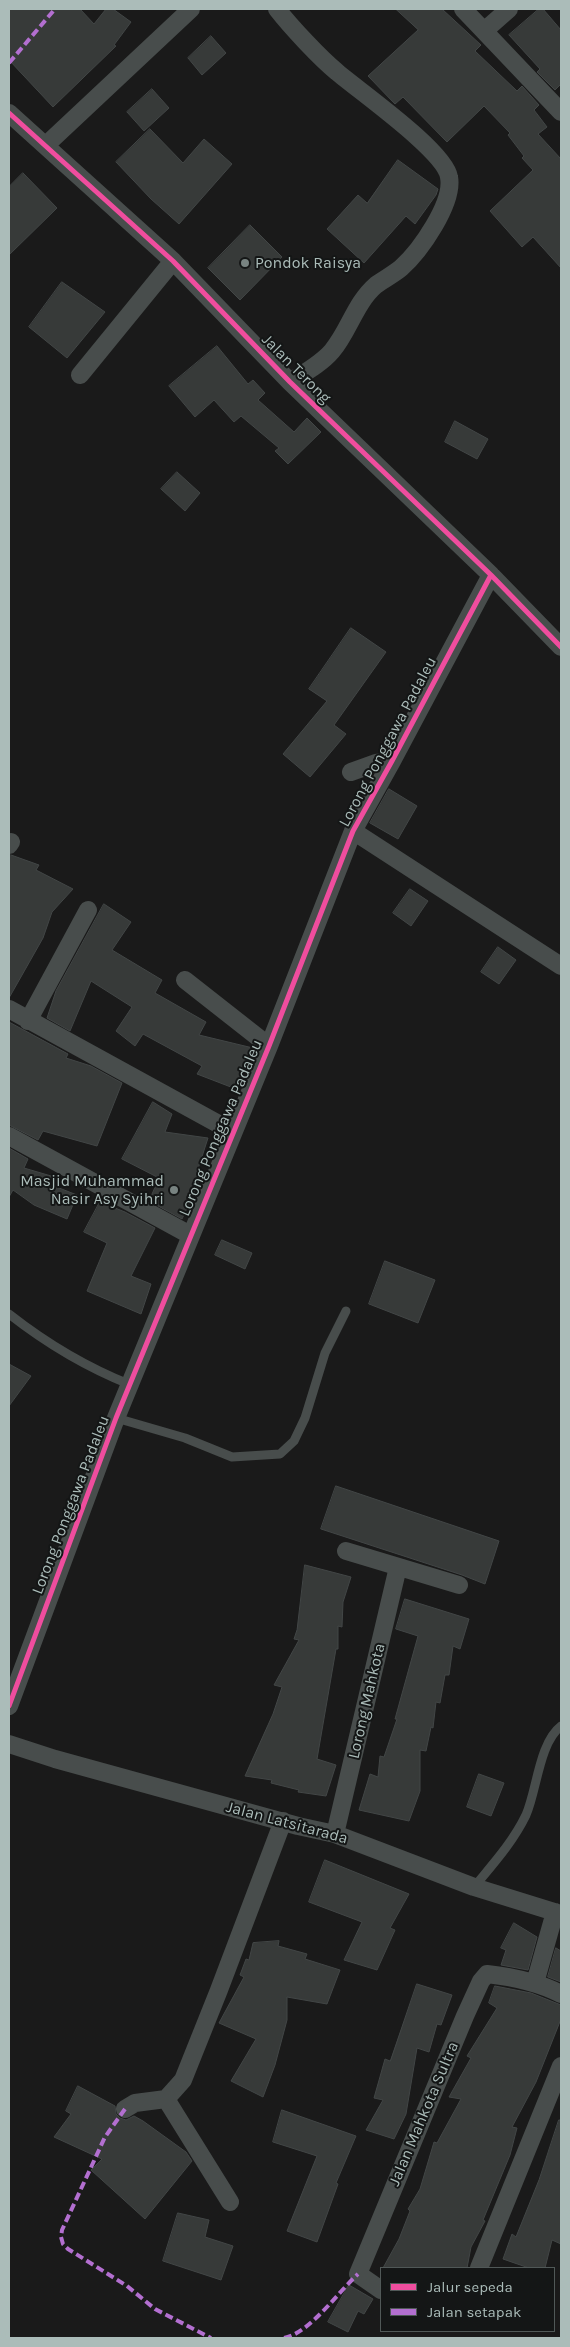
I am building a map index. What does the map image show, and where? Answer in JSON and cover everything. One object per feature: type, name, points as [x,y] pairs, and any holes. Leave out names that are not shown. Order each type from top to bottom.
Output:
[{"type":"street","points":[[46,145],[191,9]]},
{"type":"street","points":[[278,9],[335,71],[394,117],[442,161],[449,175],[450,189],[426,240],[402,268],[376,286],[366,296],[332,351],[319,363],[290,382]]},
{"type":"street","points":[[463,9],[561,112]]},
{"type":"street","points":[[484,31],[509,9]]},
{"type":"street","name":"Jalan Terong","points":[[9,113],[46,145],[84,183],[173,261],[290,382],[491,575],[561,647]]},
{"type":"street","points":[[80,375],[173,261]]},
{"type":"street","name":"Lorong Ponggawa Padaleu","points":[[9,1706],[116,1418],[269,1046],[353,831],[491,575]]},
{"type":"street","points":[[351,772],[376,762],[392,761]]},
{"type":"street","points":[[353,831],[561,966]]},
{"type":"street","points":[[28,1021],[88,910]]},
{"type":"street","points":[[185,980],[269,1046]]},
{"type":"street","points":[[9,1009],[233,1132]]},
{"type":"street","points":[[9,1136],[190,1236]]},
{"type":"street","points":[[346,1551],[459,1586]]},
{"type":"street","name":"Lorong Mahkota","points":[[335,1834],[398,1567]]},
{"type":"street","name":"Jalan Latsitarada","points":[[9,1744],[65,1762],[335,1834],[474,1887],[558,1913]]},
{"type":"street","points":[[125,2109],[135,2103],[166,2099],[183,2080],[220,1990],[283,1821]]},
{"type":"street","points":[[535,1983],[558,1913]]},
{"type":"street","name":"Jalan Mahkota Sultra","points":[[380,2289],[358,2274],[473,1997],[488,1974],[535,1983],[561,1994]]},
{"type":"street","points":[[479,2267],[561,2066]]},
{"type":"street","points":[[166,2099],[230,2202]]},
{"type":"lane","points":[[116,1418],[185,1438],[232,1457],[280,1454],[294,1441],[305,1418],[325,1353],[346,1311]]},
{"type":"lane","points":[[9,1314],[75,1358],[104,1374],[131,1385]]},
{"type":"lane","points":[[474,1887],[502,1854],[519,1828],[527,1812],[544,1755],[557,1729],[561,1726]]},
{"type":"building","points":[[9,9],[80,9],[94,24],[106,9],[113,9],[131,22],[114,45],[116,46],[53,107],[9,60]]},
{"type":"building","points":[[396,9],[442,9],[481,45],[475,51],[517,91],[522,86],[539,105],[534,110],[547,127],[538,134],[561,159],[561,268],[533,237],[522,247],[490,211],[533,170],[522,158],[524,156],[508,135],[510,133],[484,106],[447,142],[403,97],[395,104],[368,76],[418,30]]},
{"type":"building","points":[[539,9],[543,9],[561,30],[561,84],[555,90],[537,72],[540,69],[509,35]]},
{"type":"building","points":[[211,36],[226,53],[202,75],[188,58]]},
{"type":"building","points":[[152,89],[169,108],[144,131],[127,112]]},
{"type":"building","points":[[150,129],[183,163],[204,139],[232,164],[179,224],[151,199],[116,162]]},
{"type":"building","points":[[398,160],[438,189],[436,195],[415,224],[406,216],[364,263],[327,229],[358,195],[367,203]]},
{"type":"building","points":[[23,173],[57,208],[9,255],[9,187]]},
{"type":"building","name":"Pondok Raisya","points":[[250,225],[282,257],[240,300],[208,268]]},
{"type":"building","points":[[62,282],[105,312],[67,358],[29,327]]},
{"type":"building","points":[[217,346],[248,384],[253,380],[265,393],[258,400],[294,432],[307,418],[321,432],[288,464],[275,451],[279,448],[241,416],[234,422],[214,400],[195,417],[169,386]]},
{"type":"building","points":[[455,421],[488,439],[477,459],[445,442]]},
{"type":"building","points":[[177,472],[200,493],[185,511],[161,489]]},
{"type":"building","points":[[351,628],[386,652],[334,725],[346,734],[310,777],[283,754],[327,701],[309,689]]},
{"type":"building","points":[[389,789],[417,806],[398,839],[370,823]]},
{"type":"building","points":[[11,855],[39,865],[36,870],[73,889],[52,912],[43,938],[9,998],[9,856]]},
{"type":"building","points":[[410,889],[428,901],[411,926],[393,913]]},
{"type":"building","points":[[104,904],[131,922],[112,950],[162,980],[155,993],[206,1022],[199,1035],[253,1048],[236,1089],[197,1074],[202,1066],[143,1034],[135,1046],[116,1031],[132,1007],[91,981],[70,1031],[47,1018],[56,991]]},
{"type":"building","points":[[498,947],[516,960],[499,984],[481,972]]},
{"type":"building","points":[[9,1022],[68,1054],[66,1058],[91,1066],[122,1083],[97,1146],[43,1131],[38,1140],[9,1125]]},
{"type":"building","points":[[153,1102],[172,1114],[165,1132],[208,1138],[196,1175],[201,1177],[182,1219],[149,1201],[159,1178],[122,1159]]},
{"type":"building","points":[[9,1148],[28,1159],[24,1168],[58,1178],[54,1186],[77,1195],[67,1219],[34,1205],[13,1190],[9,1197]]},
{"type":"building","points":[[100,1202],[125,1212],[155,1228],[131,1276],[151,1284],[141,1314],[87,1291],[107,1243],[84,1232]]},
{"type":"building","points":[[222,1240],[252,1253],[245,1269],[215,1255]]},
{"type":"building","points":[[385,1261],[435,1280],[418,1323],[369,1304]]},
{"type":"building","points":[[9,1364],[31,1376],[9,1406]]},
{"type":"building","points":[[336,1486],[499,1541],[485,1584],[321,1529]]},
{"type":"building","points":[[305,1565],[351,1577],[343,1602],[342,1627],[338,1626],[338,1649],[336,1649],[317,1759],[336,1765],[326,1796],[298,1792],[299,1790],[271,1783],[272,1780],[245,1776],[273,1714],[282,1687],[274,1685],[299,1640],[294,1639],[297,1630]]},
{"type":"building","points":[[405,1599],[469,1619],[460,1649],[453,1646],[449,1675],[445,1675],[440,1703],[436,1702],[433,1728],[431,1727],[426,1751],[420,1750],[420,1791],[409,1821],[359,1810],[370,1774],[378,1777],[380,1756],[384,1757],[397,1719],[395,1719],[418,1636],[396,1629]]},
{"type":"building","points":[[479,1774],[504,1783],[491,1816],[467,1807]]},
{"type":"building","points":[[325,1860],[409,1894],[390,1928],[395,1930],[377,1970],[344,1960],[362,1922],[309,1902]]},
{"type":"building","points":[[514,1923],[537,1937],[528,1970],[501,1965],[506,1950],[501,1948]]},
{"type":"building","points":[[279,1941],[278,1946],[307,1954],[305,1959],[340,1970],[327,2004],[287,1997],[287,2020],[275,2065],[263,2097],[231,2081],[256,2039],[219,2023],[244,1977],[240,1975],[246,1959],[249,1960],[253,1943]]},
{"type":"building","points":[[556,1948],[561,1951],[561,1982],[548,1977]]},
{"type":"building","points":[[417,1984],[452,1995],[441,2025],[437,2024],[429,2052],[417,2048],[406,2114],[394,2139],[366,2130],[383,2100],[374,2098],[385,2059],[390,2061]]},
{"type":"building","points":[[495,1986],[531,1993],[561,2005],[561,2019],[536,2082],[512,2127],[517,2128],[510,2155],[483,2220],[485,2221],[471,2247],[467,2267],[384,2267],[399,2239],[410,2211],[408,2209],[420,2189],[434,2142],[437,2143],[461,2099],[449,2097],[471,2058],[467,2056],[497,2008],[489,2003]]},
{"type":"building","points":[[78,2086],[115,2106],[116,2114],[120,2118],[126,2120],[134,2116],[143,2121],[186,2152],[192,2161],[145,2219],[91,2170],[102,2159],[54,2137],[71,2114],[66,2111]]},
{"type":"building","points":[[282,2110],[356,2136],[336,2183],[338,2184],[317,2242],[287,2231],[317,2156],[273,2142]]},
{"type":"building","points":[[559,2120],[561,2120],[561,2244],[552,2240],[545,2267],[526,2267],[503,2259],[512,2234],[516,2237],[539,2180]]},
{"type":"building","points":[[178,2213],[209,2220],[205,2237],[233,2246],[221,2280],[163,2261]]},
{"type":"building","points":[[349,2285],[373,2299],[364,2314],[358,2311],[348,2332],[328,2322]]},
{"type":"marked path","points":[[9,63],[55,9]]},
{"type":"marked path","points":[[125,2109],[105,2137],[62,2230],[63,2244],[127,2286],[155,2309],[211,2338]]},
{"type":"marked path","points":[[284,2338],[294,2335],[314,2320],[358,2274]]},
{"type":"cycle path","points":[[9,113],[173,261],[290,382],[491,575],[561,647]]},
{"type":"cycle path","points":[[9,1706],[116,1418],[269,1046],[353,831],[491,575]]},
{"type":"place","name":"Pondok Raisya","points":[[245,263]]},
{"type":"place","name":"Masjid Muhammad Nasir Asy Syihri","points":[[174,1190]]}]
